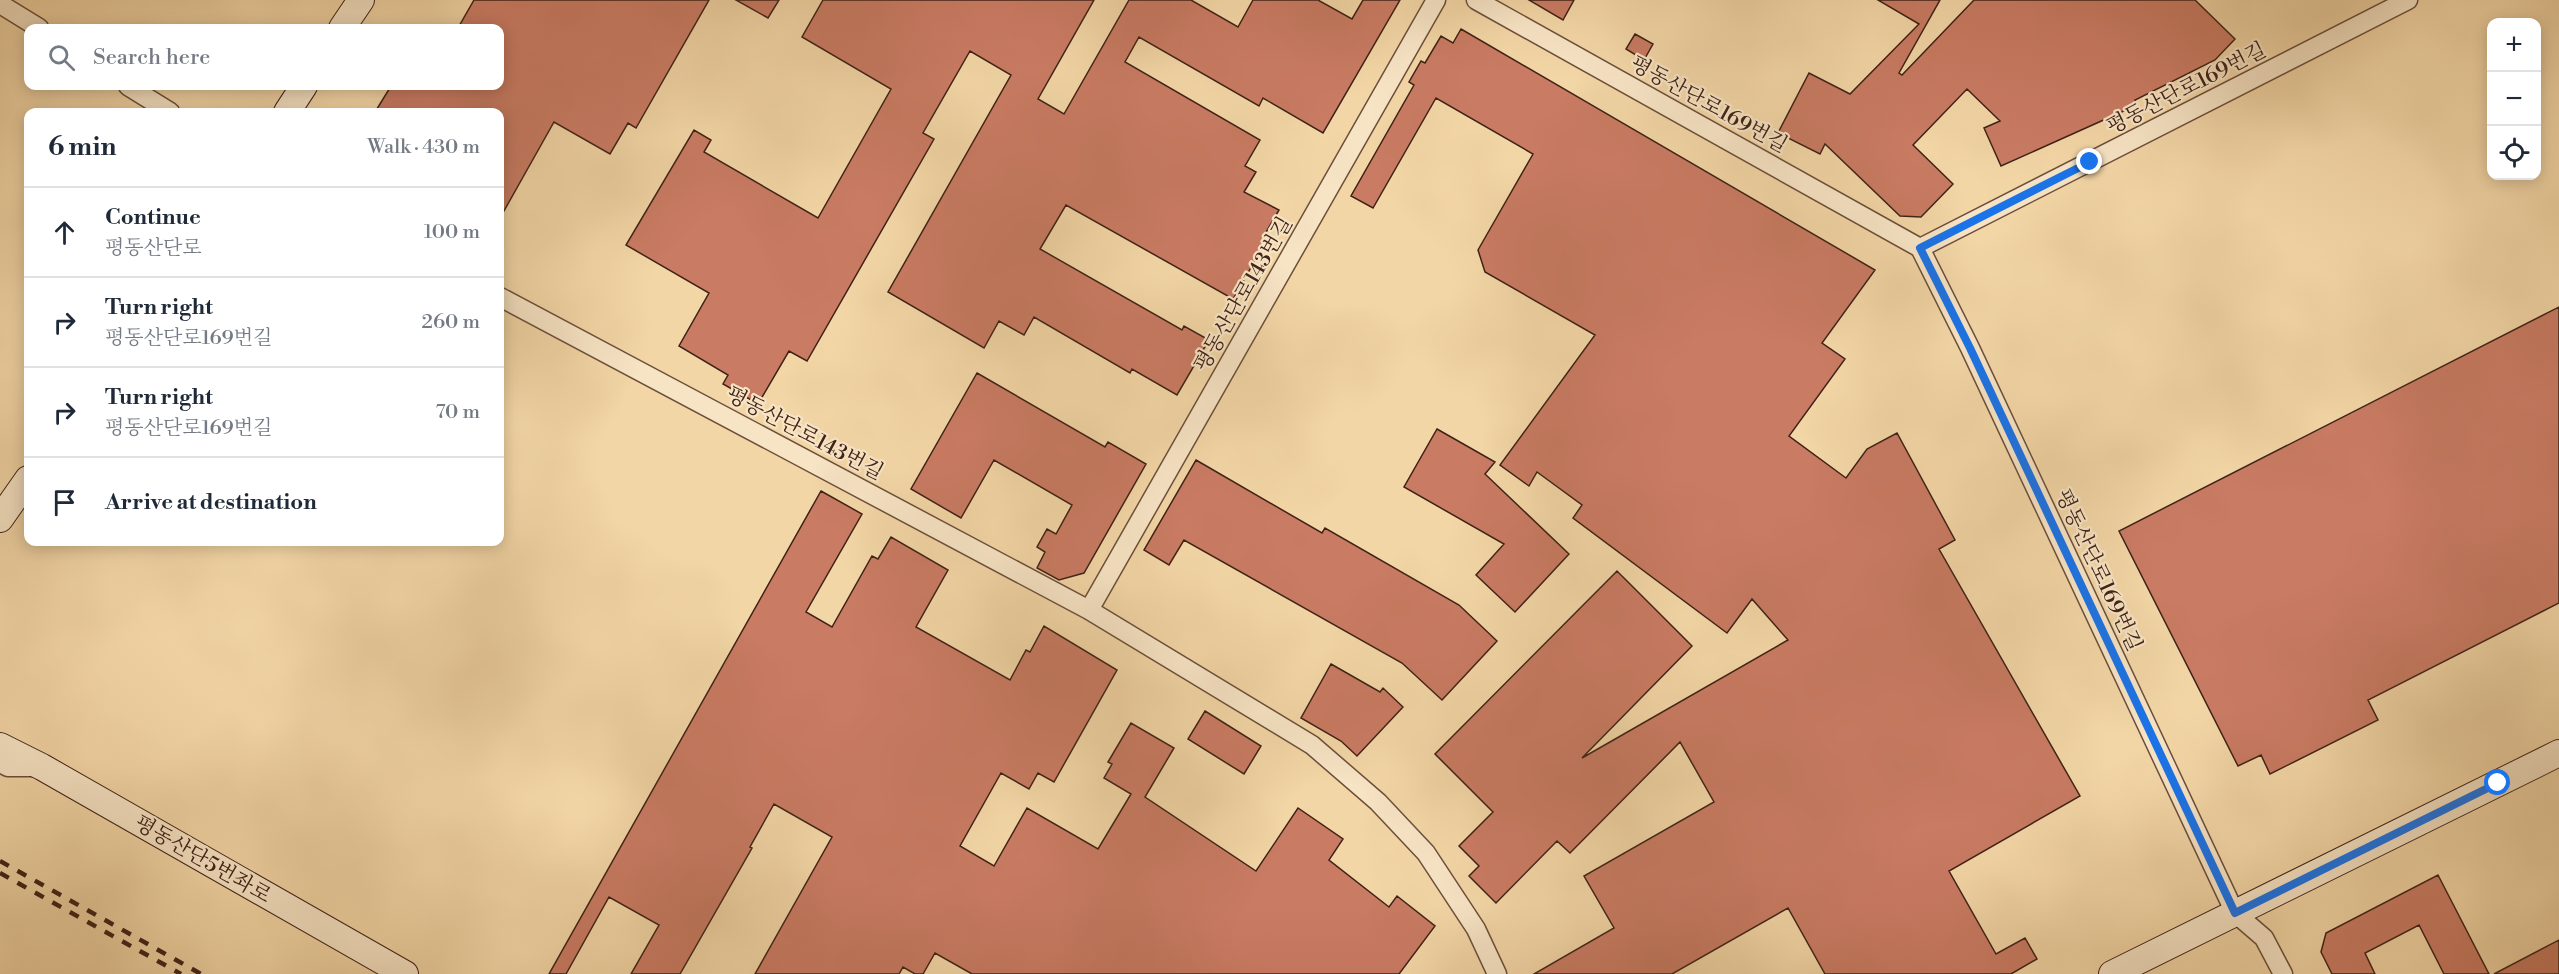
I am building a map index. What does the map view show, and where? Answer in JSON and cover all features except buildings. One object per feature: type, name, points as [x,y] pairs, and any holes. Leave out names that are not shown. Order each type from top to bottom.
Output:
[{"type":"street","points":[[345,24],[361,0]]},
{"type":"street","name":"평동산단로143번길","points":[[1089,610],[1436,0]]},
{"type":"street","name":"평동산단로169번길","points":[[1476,0],[1920,248],[1970,348],[2235,913]]},
{"type":"street","name":"평동산단로169번길","points":[[1920,248],[2408,0]]},
{"type":"street","points":[[0,4],[32,24]]},
{"type":"street","points":[[134,90],[164,108]]},
{"type":"street","points":[[290,108],[301,90]]},
{"type":"street","name":"평동산단로143번길","points":[[504,299],[1089,610],[1312,745],[1378,802],[1426,853],[1476,929],[1497,974]]},
{"type":"street","points":[[0,519],[24,485]]},
{"type":"street","name":"평동산단5번좌로","points":[[0,746],[42,767],[405,974]]},
{"type":"street","points":[[2112,974],[2559,753]]},
{"type":"street","points":[[0,763],[8,766],[42,767]]},
{"type":"street","points":[[2235,913],[2264,938],[2283,974]]},
{"type":"railway","points":[[0,861],[201,974]]},
{"type":"railway","points":[[0,873],[181,974]]},
{"type":"route","points":[[2090,162],[1920,248],[1970,348],[2235,913],[2498,783]]}]
